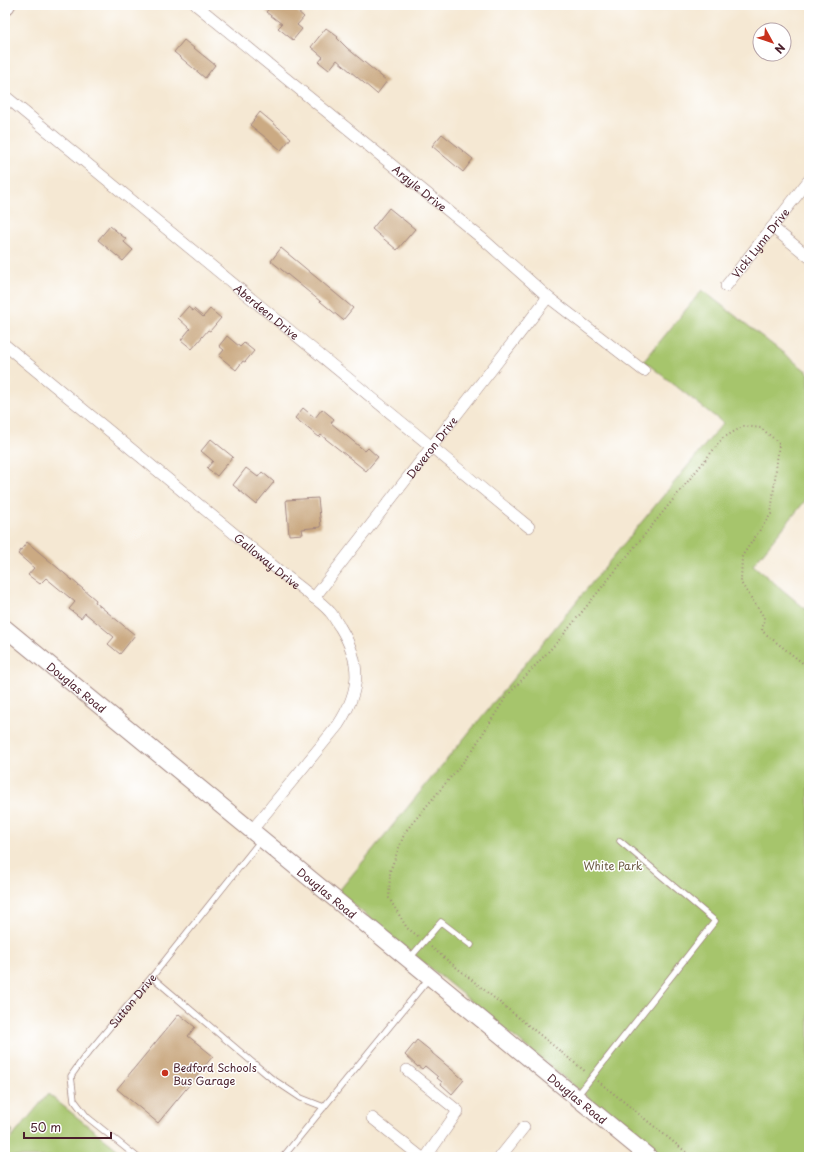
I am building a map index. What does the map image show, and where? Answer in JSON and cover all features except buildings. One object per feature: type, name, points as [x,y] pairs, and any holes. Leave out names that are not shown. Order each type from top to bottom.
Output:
[{"type":"street","name":"Argyle Drive","points":[[196,5],[484,240],[548,297],[644,371]]},
{"type":"street","name":"Aberdeen Drive","points":[[5,96],[529,527]]},
{"type":"street","name":"Vicki Lynn Drive","points":[[726,286],[809,180]]},
{"type":"street","points":[[772,227],[809,257]]},
{"type":"street","name":"Deveron Drive","points":[[314,598],[548,297]]},
{"type":"street","name":"Galloway Drive","points":[[5,345],[314,598],[330,612],[345,636],[356,664],[354,692],[347,711],[257,834]]},
{"type":"street","name":"Douglas Road","points":[[5,628],[649,1157]]},
{"type":"street","points":[[372,1118],[429,1156],[458,1112],[407,1070]]},
{"type":"street","points":[[500,1157],[524,1127]]},
{"type":"lane","name":"Sutton Drive","points":[[138,1157],[88,1117],[74,1100],[71,1076],[82,1059],[152,977],[257,834]]},
{"type":"lane","points":[[577,1097],[716,921],[620,840]]},
{"type":"lane","points":[[408,959],[441,922],[471,945]]},
{"type":"lane","points":[[152,977],[271,1078],[301,1098],[324,1107]]},
{"type":"lane","points":[[283,1157],[430,977]]},
{"type":"path","points":[[692,1157],[407,928],[389,898],[390,871],[405,832],[470,754],[506,697],[560,639],[723,438],[744,426],[761,428],[779,443],[771,514],[742,556],[741,583],[764,617],[762,630],[809,668]]},
{"type":"green space","name":"White Park","points":[[702,290],[809,373],[809,496],[753,565],[809,612],[809,1157],[657,1157],[597,1105],[338,892],[723,423],[644,361]]},
{"type":"green space","points":[[48,1094],[127,1157],[5,1157],[5,1146]]},
{"type":"green space","points":[[5,1125],[13,1131],[5,1143]]},
{"type":"place","name":"Bedford Schools Bus Garage","points":[[165,1073]]}]
